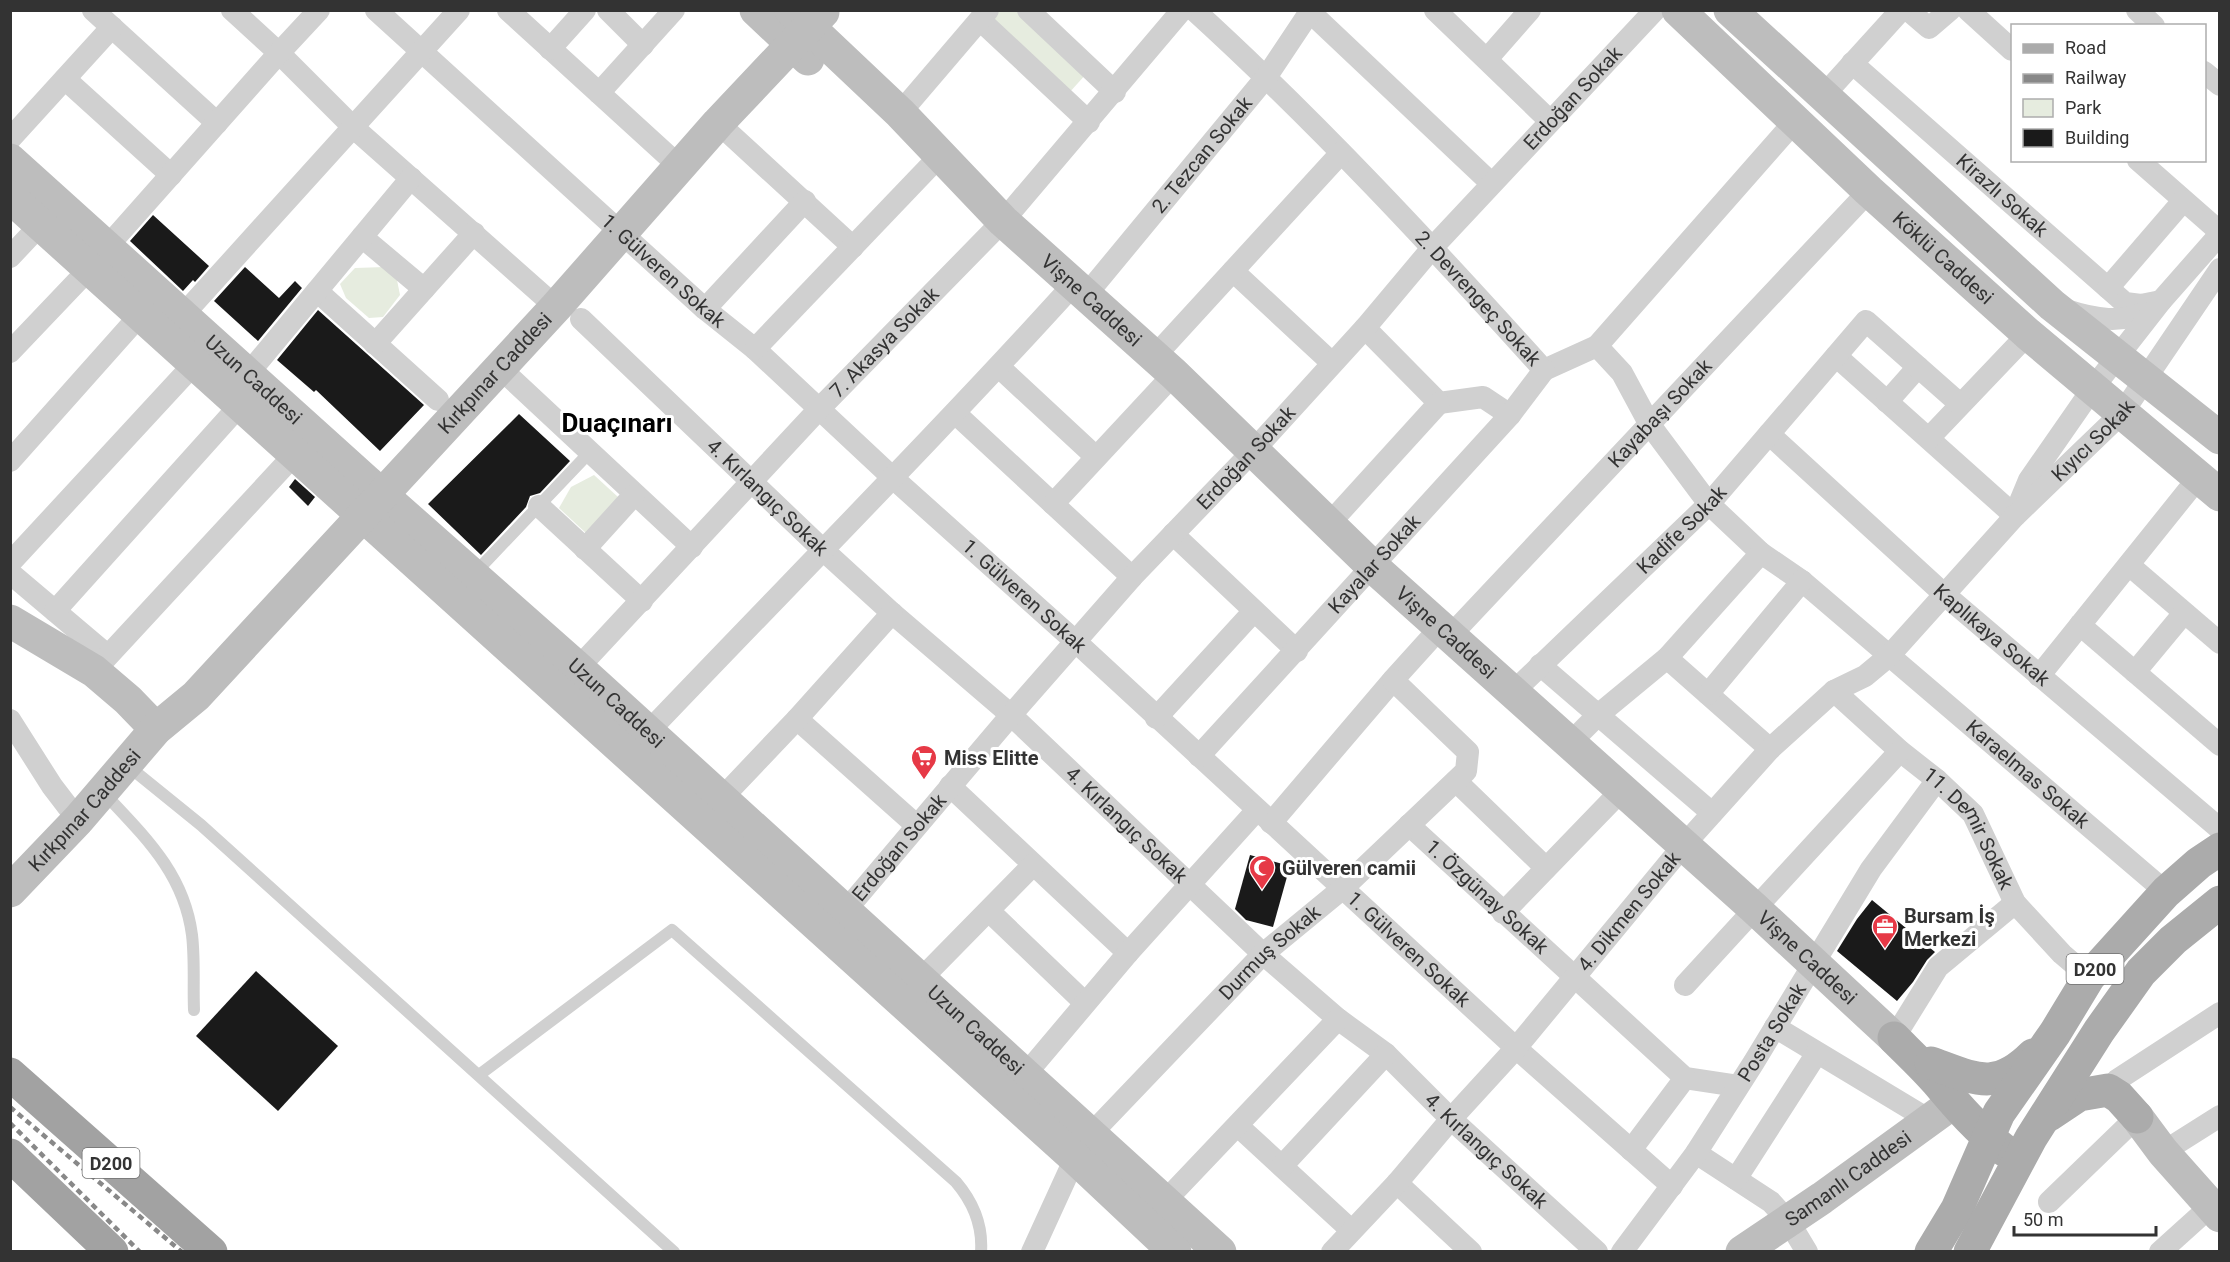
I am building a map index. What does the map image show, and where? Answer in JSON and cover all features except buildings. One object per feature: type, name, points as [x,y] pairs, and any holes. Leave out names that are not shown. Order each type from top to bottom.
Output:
[{"type":"highway","name":"D200","points":[[10,1074],[211,1251]]},
{"type":"highway","points":[[10,1155],[112,1251]]},
{"type":"main road","name":"Köklü Caddesi","points":[[1678,10],[1869,191],[2028,334],[2209,486]]},
{"type":"main road","name":"Köklü Caddesi","points":[[1730,10],[2052,305],[2220,438]]},
{"type":"main road","name":"Vişne Caddesi","points":[[792,19],[900,113],[1003,221]]},
{"type":"main road","name":"Vişne Caddesi","points":[[792,19],[902,142],[1003,221],[1080,290],[1254,451],[1372,566],[1754,908],[1894,1038]]},
{"type":"main road","name":"Kırkpınar Caddesi","points":[[670,158],[718,123],[792,19]]},
{"type":"main road","name":"Kırkpınar Caddesi","points":[[10,891],[78,820],[156,729],[179,682],[364,497],[500,368],[559,306],[612,224],[792,19]]},
{"type":"main road","name":"Uzun Caddesi","points":[[10,160],[98,258],[141,314],[195,363],[244,389],[1082,1147],[1166,1200],[1220,1251]]},
{"type":"main road","name":"Uzun Caddesi","points":[[10,197],[41,224],[98,258],[182,316],[295,454],[364,497],[473,575],[846,910],[1025,1075],[1082,1147],[1174,1251]]},
{"type":"main road","name":"Kırkpınar Caddesi","points":[[364,497],[438,400],[559,306]]},
{"type":"main road","points":[[10,621],[101,663],[128,700],[156,729]]},
{"type":"main road","name":"D200","points":[[1931,1251],[1957,1209],[1993,1125],[2055,1033],[2089,977],[2166,892],[2199,863],[2220,849]]},
{"type":"main road","name":"D200","points":[[1970,1251],[2032,1138],[2099,1031],[2141,972],[2174,940],[2220,902]]},
{"type":"main road","points":[[2099,1031],[2112,1085],[2163,1152],[2215,1211]]},
{"type":"main road","points":[[1931,1063],[1969,1077],[1990,1079],[2004,1077],[2018,1070],[2055,1033]]},
{"type":"main road","points":[[1894,1038],[1931,1063],[1993,1125]]},
{"type":"main road","points":[[1894,1038],[1937,1082],[1942,1112],[1968,1142],[1971,1157],[1957,1209]]},
{"type":"main road","points":[[1942,1112],[2032,1138],[2079,1095],[2112,1085]]},
{"type":"main road","name":"Samanlı Caddesi","points":[[1742,1251],[1789,1221],[1942,1112]]},
{"type":"street","points":[[93,10],[217,123]]},
{"type":"street","name":"4. Kırlangıç Sokak","points":[[232,10],[279,52],[354,128],[559,306],[892,613],[1011,715],[1263,954],[1338,1019],[1386,1054],[1451,1119],[1597,1251]]},
{"type":"street","points":[[10,352],[98,258],[279,52],[319,10]]},
{"type":"street","name":"1. Gülveren Sokak","points":[[376,10],[705,309],[755,349],[1516,1048],[1672,1186]]},
{"type":"street","points":[[182,316],[459,10]]},
{"type":"street","points":[[508,10],[670,158]]},
{"type":"street","points":[[550,50],[585,10]]},
{"type":"street","points":[[608,10],[643,45]]},
{"type":"street","points":[[599,93],[674,10]]},
{"type":"street","points":[[1028,10],[1115,92]]},
{"type":"street","name":"7. Akasya Sokak","points":[[578,668],[819,409],[1003,221],[1115,92],[1182,10]]},
{"type":"street","name":"2. Devrengeç Sokak","points":[[1194,10],[1266,76],[1341,153],[1432,247],[1544,370],[1597,346]]},
{"type":"street","points":[[1434,10],[1487,58],[1549,120]]},
{"type":"street","name":"Erdoğan Sokak","points":[[846,910],[916,825],[1132,577],[1254,451],[1365,328],[1432,247],[1549,120],[1655,10]]},
{"type":"street","points":[[1823,96],[1901,10]]},
{"type":"street","points":[[1908,10],[1929,28],[1950,10]]},
{"type":"street","points":[[1968,10],[2011,48]]},
{"type":"street","points":[[2137,10],[2152,24]]},
{"type":"street","points":[[1310,11],[1491,183]]},
{"type":"street","name":"2. Tezcan Sokak","points":[[648,732],[999,367],[1080,290],[1266,76],[1310,11]]},
{"type":"street","points":[[1487,58],[1530,11]]},
{"type":"street","points":[[900,113],[984,15],[1089,122]]},
{"type":"street","points":[[10,139],[111,27]]},
{"type":"street","name":"Kirazlı Sokak","points":[[1852,63],[2125,303],[2141,305],[2161,301]]},
{"type":"street","points":[[2206,73],[2220,85]]},
{"type":"street","points":[[65,79],[171,175]]},
{"type":"street","points":[[1796,120],[1597,346],[1622,373],[1650,425],[1709,504],[1761,553],[1802,581],[1889,656]]},
{"type":"street","points":[[718,123],[853,247]]},
{"type":"street","points":[[1053,504],[1096,457],[1233,271],[1341,153]]},
{"type":"street","points":[[1836,356],[2015,516],[2028,480],[2093,388],[2161,301],[2220,233],[2140,162]]},
{"type":"street","points":[[755,349],[931,165]]},
{"type":"street","points":[[55,611],[244,389],[317,291],[411,178]]},
{"type":"street","name":"Kayabaşı Sokak","points":[[1025,1075],[1128,953],[1190,885],[1264,817],[1393,680],[1445,632],[1650,425],[1869,191]]},
{"type":"street","points":[[705,309],[805,201]]},
{"type":"street","points":[[2108,288],[2183,201]]},
{"type":"street","points":[[10,257],[41,224]]},
{"type":"street","points":[[375,344],[474,233]]},
{"type":"street","points":[[362,237],[424,290]]},
{"type":"street","points":[[1233,271],[1332,363]]},
{"type":"street","name":"Kıyıcı Sokak","points":[[1945,595],[2015,516],[2122,412],[2218,276]]},
{"type":"street","points":[[317,291],[438,400]]},
{"type":"street","points":[[2052,305],[2093,317],[2116,320],[2142,313],[2161,301]]},
{"type":"street","points":[[10,461],[141,314]]},
{"type":"street","name":"Kadife Sokak","points":[[1513,692],[1709,504],[1866,321],[1918,367]]},
{"type":"street","points":[[1365,328],[1439,404]]},
{"type":"street","points":[[1929,438],[2028,334]]},
{"type":"street","points":[[10,563],[195,363]]},
{"type":"street","points":[[999,367],[1096,457]]},
{"type":"street","points":[[1887,402],[1918,367],[1960,404]]},
{"type":"street","points":[[500,368],[692,547]]},
{"type":"street","name":"Kayalar Sokak","points":[[1199,756],[1510,415],[1544,370]]},
{"type":"street","points":[[1328,525],[1439,404],[1483,398],[1510,415]]},
{"type":"street","points":[[955,413],[1132,577]]},
{"type":"street","name":"Kaplıkaya Sokak","points":[[1769,434],[1945,595],[2220,829]]},
{"type":"street","points":[[10,573],[55,611],[101,663],[295,454]]},
{"type":"street","points":[[2039,676],[2128,565],[2209,486]]},
{"type":"street","points":[[585,549],[634,495]]},
{"type":"street","points":[[539,506],[642,601]]},
{"type":"street","points":[[1173,534],[1297,651]]},
{"type":"street","points":[[1570,743],[1598,715],[1667,658],[1761,553]]},
{"type":"street","points":[[2128,565],[2220,643]]},
{"type":"street","points":[[1708,694],[1802,581]]},
{"type":"street","name":"4. Dikmen Sokak","points":[[1332,1251],[1397,1183],[1451,1119],[1516,1048],[1683,846],[1770,749],[1834,691],[1865,676],[1889,656],[1945,595]]},
{"type":"street","points":[[1156,718],[1254,611]]},
{"type":"street","points":[[721,799],[797,719],[892,613]]},
{"type":"street","points":[[2135,672],[2184,613]]},
{"type":"street","points":[[2080,625],[2220,745]]},
{"type":"street","name":"Karaelmas Sokak","points":[[1889,656],[2166,892]]},
{"type":"street","points":[[1667,658],[1770,749]]},
{"type":"street","points":[[1540,665],[1712,813]]},
{"type":"street","name":"Durmuş Sokak","points":[[1032,1251],[1082,1147],[1263,954],[1342,889],[1466,771],[1468,752],[1393,680]]},
{"type":"street","name":"11. Demir Sokak","points":[[1834,691],[1973,814],[2015,903],[2062,954],[2089,977]]},
{"type":"street","points":[[797,719],[916,825]]},
{"type":"street","points":[[10,720],[52,786],[78,820]]},
{"type":"street","points":[[1685,985],[1900,751]]},
{"type":"street","name":"Posta Sokak","points":[[1622,1251],[1696,1153],[1871,869],[1937,780]]},
{"type":"street","points":[[1456,781],[1546,868]]},
{"type":"street","points":[[950,786],[1128,953]]},
{"type":"street","points":[[1503,913],[1621,791]]},
{"type":"street","name":"1. Özgünay Sokak","points":[[1409,825],[1685,1078]]},
{"type":"street","points":[[921,979],[1034,865]]},
{"type":"street","points":[[1894,1038],[1938,968],[2015,903]]},
{"type":"street","points":[[989,911],[1085,1003]]},
{"type":"street","points":[[2112,1085],[2220,1013]]},
{"type":"street","points":[[1166,1200],[1338,1019]]},
{"type":"street","points":[[1775,1028],[1817,1053],[1942,1112]]},
{"type":"street","points":[[1736,1179],[1817,1053]]},
{"type":"street","points":[[1282,1166],[1386,1054]]},
{"type":"street","points":[[1631,1150],[1685,1078],[1738,1086]]},
{"type":"street","points":[[2163,1152],[2220,1116]]},
{"type":"street","points":[[2049,1202],[2137,1118]]},
{"type":"street","points":[[1238,1126],[1351,1230]]},
{"type":"street","points":[[1696,1153],[1771,1202],[1789,1221],[1807,1251]]},
{"type":"street","points":[[1397,1183],[1471,1251]]},
{"type":"street","points":[[2160,1251],[2215,1211]]},
{"type":"lane","points":[[473,575],[590,453]]},
{"type":"lane","points":[[126,765],[201,825],[674,1251]]},
{"type":"lane","points":[[103,792],[153,846],[175,879],[192,935],[194,1010]]},
{"type":"lane","points":[[479,1075],[672,930],[956,1182],[973,1205],[978,1219],[981,1251]]},
{"type":"green space","points":[[995,11],[1020,11],[1087,73],[1069,93],[988,18]]},
{"type":"green space","points":[[385,267],[397,280],[400,295],[383,317],[369,318],[346,298],[340,284],[355,268]]},
{"type":"green space","points":[[594,475],[618,497],[586,533],[559,508],[571,487]]},
{"type":"railway","points":[[10,1107],[182,1252]]},
{"type":"railway","points":[[10,1123],[140,1252]]},
{"type":"place","name":"Miss Elitte","points":[[924,781]]},
{"type":"place","name":"Gülveren camii","points":[[1262,891]]},
{"type":"place","name":"Bursam İş Merkezi","points":[[1885,950]]},
{"type":"district","name":"Duaçınarı","points":[[617,423]]}]
